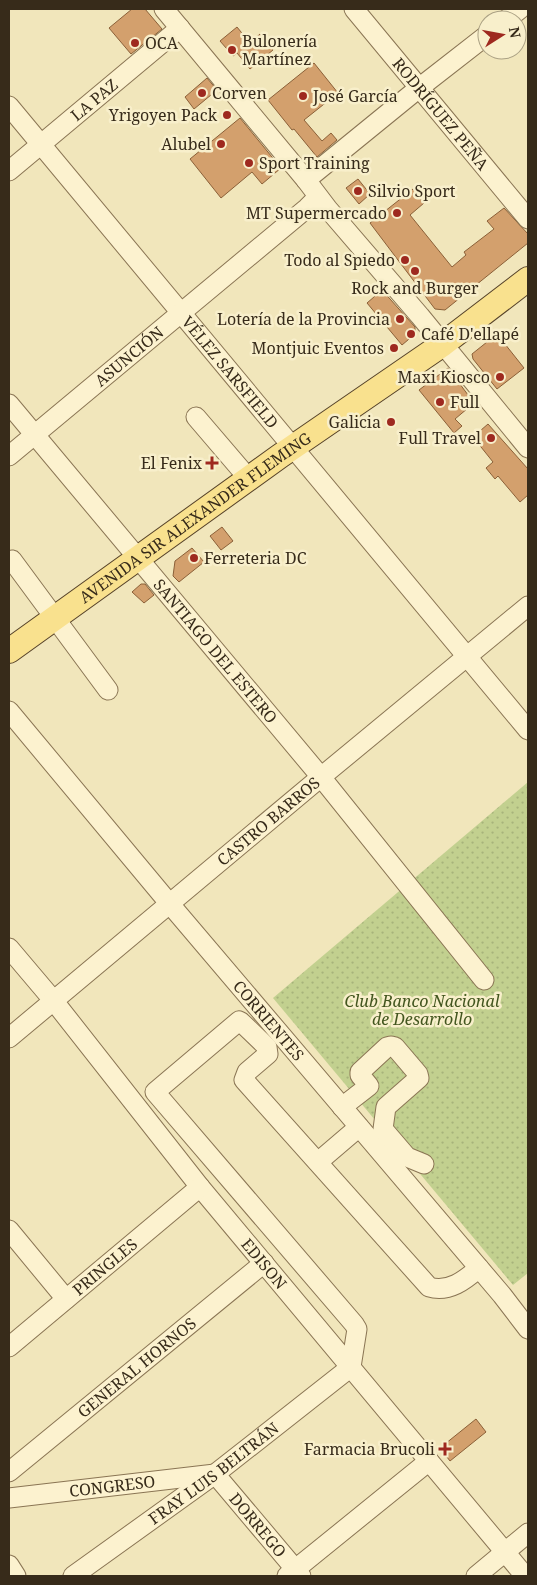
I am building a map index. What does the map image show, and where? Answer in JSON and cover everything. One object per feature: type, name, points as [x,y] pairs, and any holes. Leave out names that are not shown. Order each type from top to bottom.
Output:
[{"type":"main road","name":"AVENIDA SIR ALEXANDER FLEMING","points":[[9,651],[249,479],[443,344],[528,280]]},
{"type":"street","name":"RODRÍGUEZ PEÑA","points":[[354,9],[528,219]]},
{"type":"street","points":[[173,15],[318,197],[443,344],[528,448]]},
{"type":"street","name":"LA PAZ","points":[[9,171],[41,144],[173,15]]},
{"type":"street","points":[[306,180],[477,43]]},
{"type":"street","name":"VÉLEZ SARSFIELD","points":[[9,106],[528,730]]},
{"type":"street","name":"ASUNCIÓN","points":[[9,456],[318,197]]},
{"type":"street","name":"SANTIAGO DEL ESTERO","points":[[9,404],[321,777],[484,980]]},
{"type":"street","points":[[196,417],[249,479]]},
{"type":"street","points":[[12,560],[108,690]]},
{"type":"street","name":"CASTRO BARROS","points":[[9,1038],[52,1000],[528,606]]},
{"type":"street","name":"CORRIENTES","points":[[9,711],[169,903],[479,1268],[528,1329]]},
{"type":"street","name":"EDISON","points":[[9,948],[200,1187],[525,1576]]},
{"type":"street","points":[[351,1367],[357,1329],[354,1324],[155,1092],[237,1023],[241,1022],[267,1047],[268,1054],[247,1072],[244,1080],[429,1287],[436,1289],[455,1286],[479,1268]]},
{"type":"street","points":[[386,1107],[360,1075],[360,1072],[386,1047],[391,1046],[395,1047],[418,1074],[419,1078],[386,1107],[383,1129],[407,1157],[424,1164]]},
{"type":"street","points":[[342,1107],[369,1086]]},
{"type":"street","points":[[318,1162],[359,1127]]},
{"type":"street","name":"PRINGLES","points":[[9,1347],[200,1187]]},
{"type":"street","points":[[9,1230],[66,1299]]},
{"type":"street","name":"GENERAL HORNOS","points":[[9,1472],[264,1262]]},
{"type":"street","name":"FRAY LUIS BELTRÁN","points":[[73,1576],[214,1474],[351,1367]]},
{"type":"street","points":[[295,1574],[429,1461]]},
{"type":"street","name":"CONGRESO","points":[[9,1498],[214,1474]]},
{"type":"street","name":"DORREGO","points":[[214,1474],[295,1574]]},
{"type":"street","points":[[476,1576],[528,1532]]},
{"type":"street","points":[[9,1565],[16,1576]]},
{"type":"green space","name":"Club Banco Nacional de Desarrollo","points":[[528,782],[528,1273],[513,1285],[273,998]]},
{"type":"building","name":"OCA","points":[[132,9],[145,9],[162,29],[131,54],[109,28]]},
{"type":"building","points":[[237,27],[250,43],[260,34],[273,50],[250,69],[237,53],[233,56],[220,41]]},
{"type":"building","name":"José García","points":[[314,63],[338,93],[304,120],[322,141],[331,133],[337,140],[317,157],[268,100]]},
{"type":"building","name":"Corven","points":[[207,78],[217,90],[194,109],[185,97]]},
{"type":"building","points":[[240,118],[281,168],[262,184],[252,172],[221,198],[190,159]]},
{"type":"building","name":"Silvio Sport","points":[[358,179],[370,194],[359,204],[346,188]]},
{"type":"building","points":[[413,189],[424,203],[410,215],[452,267],[466,255],[464,252],[494,229],[487,221],[504,208],[528,234],[528,243],[445,310],[435,309],[370,223]]},
{"type":"building","points":[[382,290],[415,327],[415,334],[402,345],[367,303]]},
{"type":"building","points":[[497,334],[524,368],[497,389],[473,359],[472,354]]},
{"type":"building","points":[[448,368],[474,403],[455,419],[462,426],[454,433],[419,390]]},
{"type":"building","points":[[488,424],[528,469],[528,495],[520,502],[498,476],[495,479],[486,468],[493,462],[473,437]]},
{"type":"building","points":[[222,527],[233,541],[221,550],[210,536]]},
{"type":"building","points":[[192,548],[204,562],[179,582],[173,576],[175,561]]},
{"type":"building","points":[[141,584],[145,584],[154,595],[144,603],[132,592]]},
{"type":"building","points":[[476,1419],[486,1432],[450,1461],[440,1448]]},
{"type":"place","name":"OCA","points":[[135,43]]},
{"type":"place","name":"Bulonería Martínez","points":[[232,50]]},
{"type":"place","name":"Corven","points":[[202,93]]},
{"type":"place","name":"José García","points":[[303,96]]},
{"type":"place","name":"Yrigoyen Pack","points":[[227,115]]},
{"type":"place","name":"Alubel","points":[[221,144]]},
{"type":"place","name":"Sport Training","points":[[249,163]]},
{"type":"place","name":"Silvio Sport","points":[[358,191]]},
{"type":"place","name":"MT Supermercado","points":[[397,213]]},
{"type":"place","name":"Todo al Spiedo","points":[[405,260]]},
{"type":"place","name":"Rock and Burger","points":[[415,271]]},
{"type":"place","name":"Lotería de la Provincia","points":[[400,319]]},
{"type":"place","name":"Café D'ellapé","points":[[411,334]]},
{"type":"place","name":"Montjuic Eventos","points":[[394,348]]},
{"type":"place","name":"Maxi Kiosco","points":[[500,377]]},
{"type":"place","name":"Full","points":[[440,402]]},
{"type":"place","name":"Galicia","points":[[391,422]]},
{"type":"place","name":"Full Travel","points":[[491,438]]},
{"type":"place","name":"El Fenix","points":[[212,463]]},
{"type":"place","name":"Ferreteria DC","points":[[194,558]]},
{"type":"place","name":"Farmacia Brucoli","points":[[445,1449]]}]
